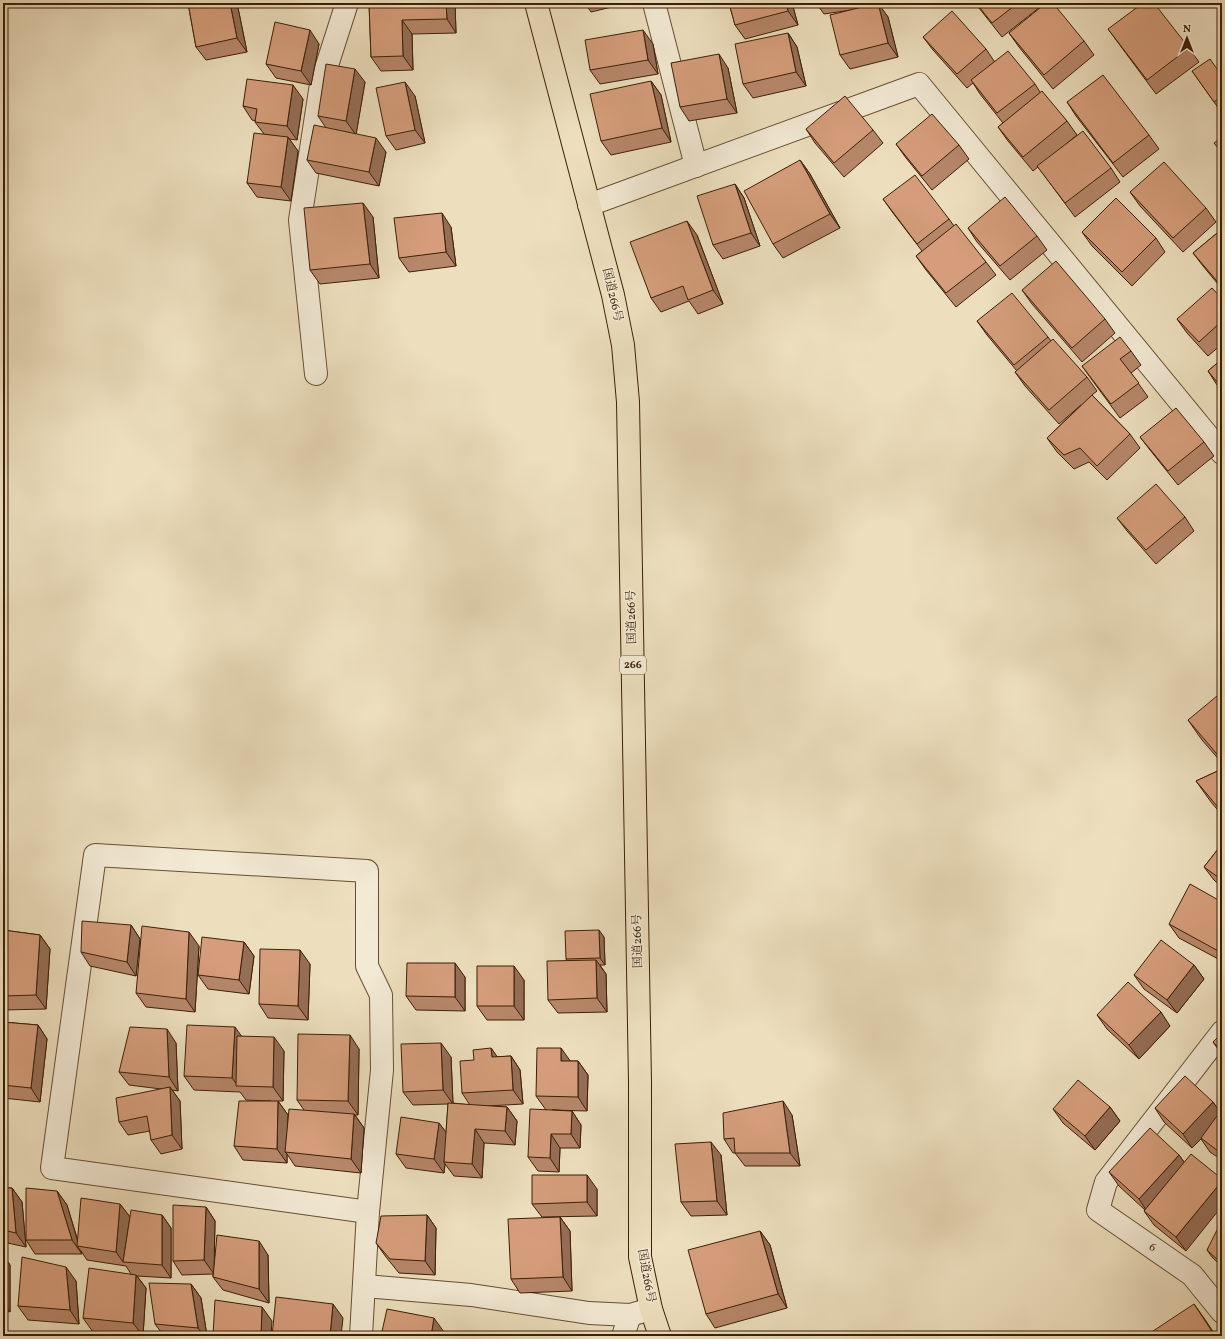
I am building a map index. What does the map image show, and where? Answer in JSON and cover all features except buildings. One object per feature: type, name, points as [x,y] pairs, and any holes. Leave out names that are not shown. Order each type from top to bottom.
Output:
[{"type":"highway","name":"国道266号","points":[[536,3],[613,295],[623,345],[628,402],[640,1074],[640,1257],[660,1336]]},
{"type":"street","points":[[316,374],[300,220],[321,84],[347,3]]},
{"type":"street","points":[[654,3],[696,166]]},
{"type":"street","points":[[589,205],[919,84],[1222,453]]},
{"type":"street","points":[[361,1336],[368,1212],[382,1070],[381,994],[366,966],[366,871],[95,855],[52,1168],[368,1212]]},
{"type":"street","name":"6","points":[[1222,1032],[1106,1182],[1098,1210],[1192,1275],[1222,1312]]},
{"type":"street","points":[[365,1286],[470,1295],[589,1313],[630,1315],[652,1309]]},
{"type":"street","points":[[623,1336],[630,1315]]}]
